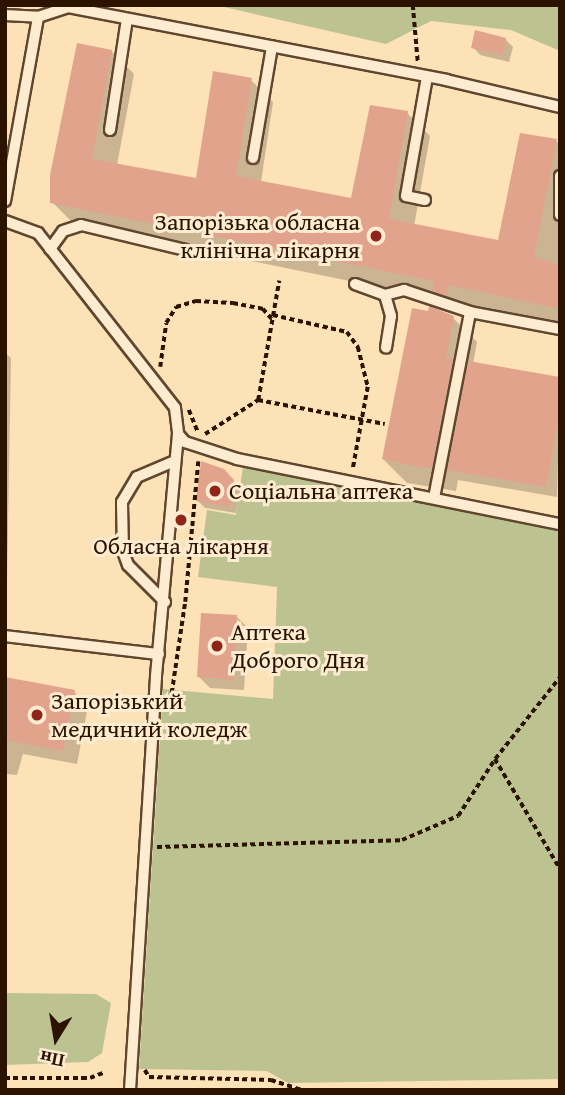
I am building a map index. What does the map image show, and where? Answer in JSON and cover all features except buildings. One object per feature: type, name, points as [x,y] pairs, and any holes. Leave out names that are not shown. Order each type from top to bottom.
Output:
[{"type":"lane","points":[[5,201],[38,18],[32,5]]},
{"type":"lane","points":[[5,15],[38,18],[68,7],[423,76],[560,107]]},
{"type":"lane","points":[[110,130],[127,19]]},
{"type":"lane","points":[[253,158],[272,47]]},
{"type":"lane","points":[[423,76],[406,196],[425,200]]},
{"type":"lane","points":[[560,176],[560,215]]},
{"type":"lane","points":[[5,221],[37,233],[148,368],[175,408],[178,434],[173,462],[165,603],[144,847],[130,1090]]},
{"type":"lane","points":[[50,249],[63,231],[81,225],[185,250]]},
{"type":"lane","points":[[355,284],[385,295],[404,290],[470,312],[560,329]]},
{"type":"lane","points":[[385,295],[391,316],[386,348]]},
{"type":"lane","points":[[434,498],[470,312]]},
{"type":"lane","points":[[178,434],[185,442],[237,459],[560,524]]},
{"type":"lane","points":[[165,603],[128,565],[123,551],[122,502],[137,478],[173,462]]},
{"type":"lane","points":[[5,636],[159,654]]},
{"type":"path","points":[[414,5],[423,76]]},
{"type":"path","points":[[258,400],[279,281]]},
{"type":"path","points":[[160,367],[166,323],[176,307],[197,300],[263,309],[273,317],[347,332],[366,368],[362,420],[353,470]]},
{"type":"path","points":[[201,438],[258,400],[385,424]]},
{"type":"path","points":[[168,718],[185,602],[198,462]]},
{"type":"path","points":[[144,847],[402,841],[458,816],[495,759],[560,677]]},
{"type":"path","points":[[495,759],[560,869]]},
{"type":"path","points":[[5,1078],[90,1078],[103,1073]]},
{"type":"path","points":[[149,1076],[271,1080],[302,1090]]},
{"type":"green space","points":[[215,5],[560,5],[560,51],[511,30],[431,21],[386,44]]},
{"type":"green space","points":[[243,467],[560,531],[560,1079],[288,1083],[267,1071],[139,1069],[163,689],[273,699],[277,587],[198,577],[207,510],[236,515]]},
{"type":"green space","points":[[5,993],[96,994],[111,1003],[102,1053],[88,1062],[5,1065]]},
{"type":"place","name":"Запорізька обласна клінічна лікарня","points":[[376,236]]},
{"type":"place","name":"Соціальна аптека","points":[[215,491]]},
{"type":"place","name":"Обласна лікарня","points":[[181,520]]},
{"type":"place","name":"Аптека Доброго Дня","points":[[217,646]]},
{"type":"place","name":"Запорізький медичний коледж","points":[[37,715]]}]
